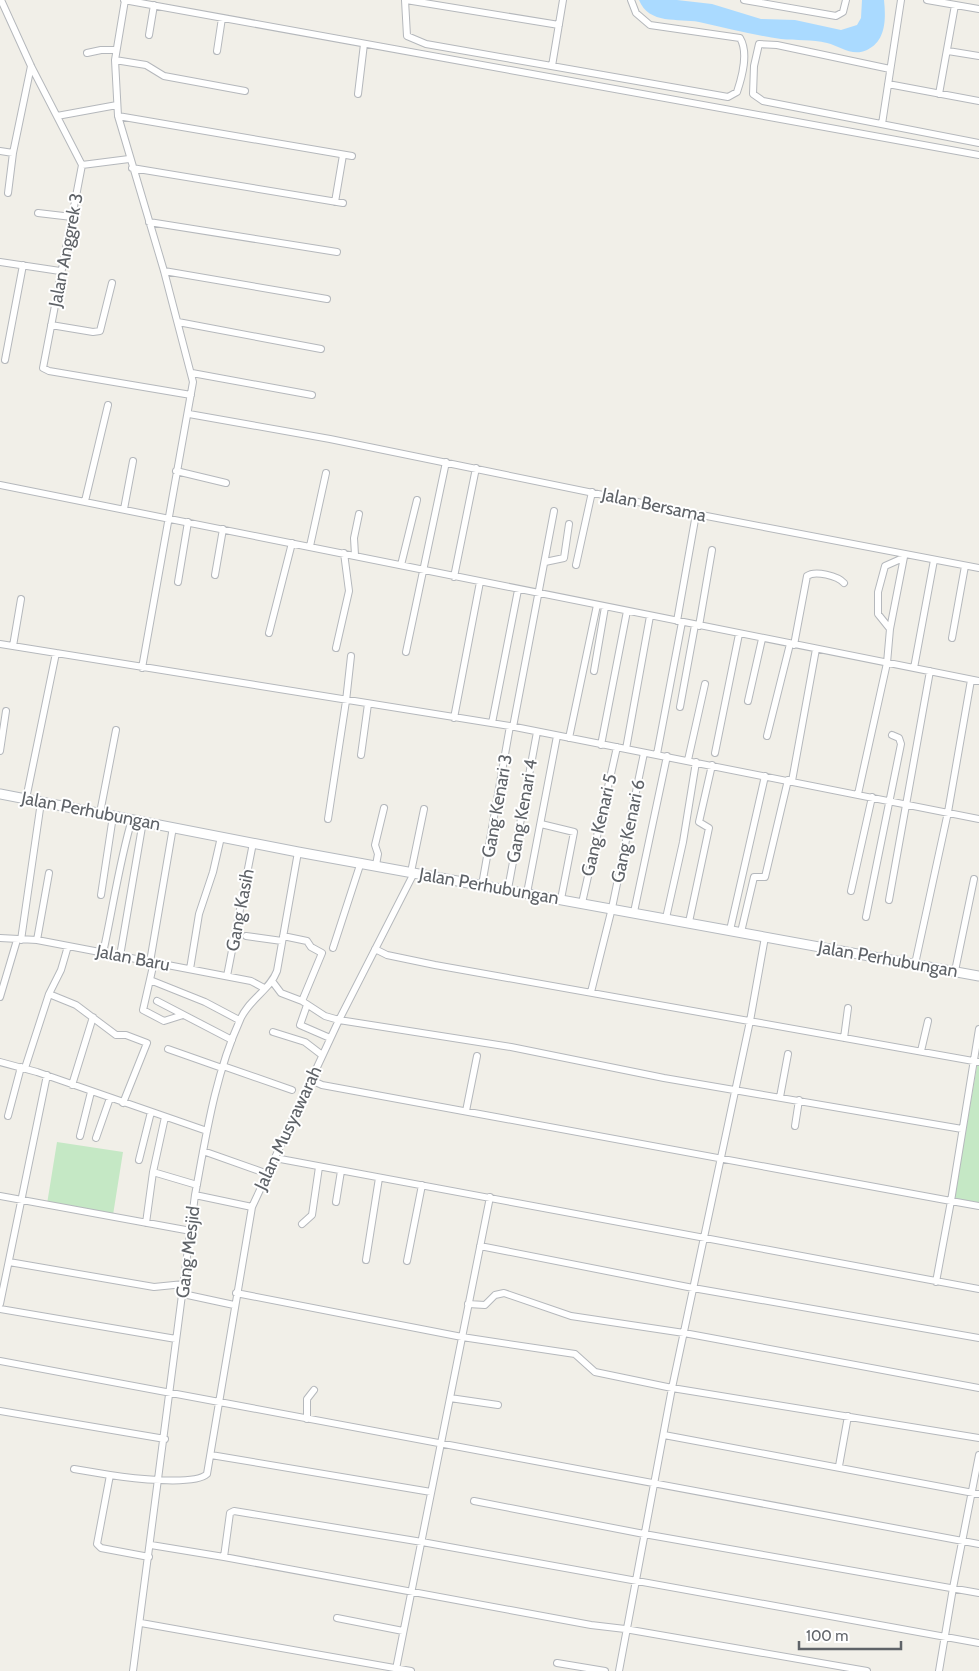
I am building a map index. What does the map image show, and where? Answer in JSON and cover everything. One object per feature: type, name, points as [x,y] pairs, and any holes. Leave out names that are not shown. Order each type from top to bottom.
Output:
[{"type":"main road","name":"Jalan Perhubungan","points":[[0,794],[298,852],[582,902],[979,976]]},
{"type":"street","points":[[1,0],[31,66],[82,165],[129,159]]},
{"type":"street","points":[[142,668],[176,471],[189,414],[192,372],[118,116],[115,60],[124,0],[979,155]]},
{"type":"street","points":[[559,24],[406,0],[407,36],[426,44],[728,96],[737,92],[744,54],[744,45],[740,38],[650,25],[636,13],[631,0]]},
{"type":"street","points":[[552,66],[563,0]]},
{"type":"street","points":[[744,0],[836,16],[843,12],[846,0]]},
{"type":"street","points":[[882,124],[901,0]]},
{"type":"street","points":[[927,0],[979,9]]},
{"type":"street","points":[[939,94],[955,5]]},
{"type":"street","points":[[149,35],[154,6]]},
{"type":"street","points":[[217,51],[222,18]]},
{"type":"street","points":[[358,94],[364,44]]},
{"type":"street","points":[[890,69],[759,44],[754,66],[753,94],[756,98],[979,143]]},
{"type":"street","points":[[87,53],[101,50],[116,50]]},
{"type":"street","points":[[948,51],[979,56]]},
{"type":"street","points":[[115,60],[146,65],[164,76],[245,92]]},
{"type":"street","points":[[8,193],[13,153],[31,66]]},
{"type":"street","points":[[888,84],[979,101]]},
{"type":"street","points":[[57,116],[117,105]]},
{"type":"street","points":[[118,116],[352,156]]},
{"type":"street","points":[[0,151],[13,153]]},
{"type":"street","points":[[336,202],[343,154]]},
{"type":"street","name":"Jalan Anggrek 3","points":[[82,165],[43,366],[46,370],[191,395]]},
{"type":"street","points":[[132,168],[344,203]]},
{"type":"street","points":[[38,212],[72,217]]},
{"type":"street","points":[[149,222],[336,252]]},
{"type":"street","points":[[0,262],[60,271]]},
{"type":"street","points":[[5,360],[23,265]]},
{"type":"street","points":[[164,270],[326,299]]},
{"type":"street","points":[[52,325],[93,332],[100,331],[112,283]]},
{"type":"street","points":[[178,322],[321,349]]},
{"type":"street","points":[[192,372],[312,395]]},
{"type":"street","points":[[85,501],[108,405]]},
{"type":"street","name":"Jalan Bersama","points":[[189,414],[446,462],[904,556],[979,568]]},
{"type":"street","points":[[124,509],[133,461]]},
{"type":"street","points":[[406,652],[446,462]]},
{"type":"street","points":[[454,577],[476,468]]},
{"type":"street","points":[[176,471],[226,483]]},
{"type":"street","points":[[310,546],[326,473]]},
{"type":"street","points":[[0,485],[979,681]]},
{"type":"street","points":[[576,566],[592,492]]},
{"type":"street","points":[[401,565],[417,500]]},
{"type":"street","name":"Gang Kenari 3","points":[[482,885],[511,727],[540,594],[554,511]]},
{"type":"street","points":[[336,648],[349,591],[349,554],[359,514]]},
{"type":"street","points":[[657,754],[696,514]]},
{"type":"street","points":[[178,582],[188,522]]},
{"type":"street","points":[[545,562],[564,558],[568,524]]},
{"type":"street","points":[[215,575],[223,529]]},
{"type":"street","points":[[269,633],[292,543]]},
{"type":"street","points":[[680,707],[712,550]]},
{"type":"street","points":[[858,794],[887,663],[890,629],[904,556]]},
{"type":"street","points":[[890,629],[878,614],[879,586],[884,566],[904,556]]},
{"type":"street","points":[[914,668],[934,560]]},
{"type":"street","points":[[952,638],[965,566]]},
{"type":"street","points":[[767,736],[792,644],[807,576],[812,573],[838,578],[844,583]]},
{"type":"street","points":[[454,718],[480,582]]},
{"type":"street","points":[[492,723],[518,590]]},
{"type":"street","points":[[13,646],[20,599]]},
{"type":"street","points":[[569,738],[597,605]]},
{"type":"street","points":[[594,671],[605,607]]},
{"type":"street","points":[[602,744],[627,611]]},
{"type":"street","points":[[626,749],[650,616]]},
{"type":"street","points":[[714,753],[739,634]]},
{"type":"street","points":[[748,701],[762,638]]},
{"type":"street","points":[[0,644],[492,723],[688,760],[979,819]]},
{"type":"street","points":[[741,932],[754,877],[765,877],[790,781],[816,649]]},
{"type":"street","points":[[26,799],[56,653]]},
{"type":"street","points":[[328,819],[346,701],[350,656]]},
{"type":"street","points":[[889,900],[930,671]]},
{"type":"street","points":[[915,964],[948,812],[971,680]]},
{"type":"street","points":[[688,760],[704,684]]},
{"type":"street","points":[[361,755],[371,705]]},
{"type":"street","points":[[0,751],[6,711]]},
{"type":"street","points":[[100,813],[116,730]]},
{"type":"street","name":"Gang Kenari 4","points":[[508,889],[537,732]]},
{"type":"street","points":[[866,917],[900,744],[900,738],[892,735]]},
{"type":"street","points":[[527,893],[558,736]]},
{"type":"street","name":"Gang Kenari 5","points":[[582,902],[617,748]]},
{"type":"street","name":"Gang Kenari 6","points":[[591,992],[612,908],[644,753]]},
{"type":"street","points":[[634,912],[667,756]]},
{"type":"street","points":[[666,918],[683,842],[696,762]]},
{"type":"street","points":[[688,922],[709,827],[699,822],[712,765]]},
{"type":"street","points":[[730,930],[765,776]]},
{"type":"street","points":[[851,891],[872,797]]},
{"type":"street","points":[[0,997],[2,980],[19,940],[41,802]]},
{"type":"street","points":[[376,865],[378,854],[375,845],[384,808]]},
{"type":"street","name":"Jalan Musyawarah","points":[[74,1469],[159,1481],[201,1479],[209,1471],[234,1305],[252,1206],[330,1038],[413,872],[424,809]]},
{"type":"street","points":[[101,895],[113,816]]},
{"type":"street","points":[[103,953],[110,931],[120,859],[132,819]]},
{"type":"street","points":[[120,956],[143,822]]},
{"type":"street","points":[[542,824],[574,832],[560,899]]},
{"type":"street","points":[[174,827],[150,980],[143,1010],[164,1021],[184,1015]]},
{"type":"street","points":[[190,969],[201,904],[213,872],[221,837]]},
{"type":"street","name":"Gang Kasih","points":[[227,976],[253,843]]},
{"type":"street","points":[[298,852],[277,971],[272,981],[281,993],[304,1003],[325,1016],[339,1020],[511,1047],[735,1090],[962,1129]]},
{"type":"street","points":[[333,948],[361,862]]},
{"type":"street","points":[[37,940],[49,873]]},
{"type":"street","points":[[955,971],[974,879]]},
{"type":"street","points":[[246,936],[307,941],[310,948],[322,953],[304,1003],[300,1025],[330,1038]]},
{"type":"street","points":[[619,1671],[625,1629],[672,1388],[766,937]]},
{"type":"street","name":"Jalan Baru","points":[[0,938],[37,940],[227,976],[255,982],[264,988]]},
{"type":"street","points":[[8,1116],[49,994],[61,970],[68,946]]},
{"type":"street","points":[[375,949],[387,955],[425,963],[976,1061]]},
{"type":"street","points":[[150,980],[205,1002],[240,1020]]},
{"type":"street","name":"Gang Mesjid","points":[[133,1671],[141,1624],[195,1195],[207,1131],[223,1067],[240,1020],[251,1001],[272,981]]},
{"type":"street","points":[[49,994],[76,1005],[116,1035],[126,1035],[147,1042],[123,1103]]},
{"type":"street","points":[[157,1001],[232,1040]]},
{"type":"street","points":[[844,1038],[848,1008]]},
{"type":"street","points":[[72,1085],[93,1016]]},
{"type":"street","points":[[921,1051],[928,1021]]},
{"type":"street","points":[[936,1282],[962,1129],[976,1061],[979,1030]]},
{"type":"street","points":[[273,1032],[304,1042],[322,1055]]},
{"type":"street","points":[[168,1049],[292,1090]]},
{"type":"street","points":[[780,1097],[788,1054]]},
{"type":"street","points":[[466,1112],[478,1056]]},
{"type":"street","points":[[0,1062],[47,1075],[91,1092],[207,1131]]},
{"type":"street","points":[[0,1304],[23,1200],[47,1075]]},
{"type":"street","points":[[311,1080],[322,1085],[466,1112],[515,1119],[526,1123],[719,1160],[979,1206]]},
{"type":"street","points":[[80,1136],[91,1092]]},
{"type":"street","points":[[96,1138],[110,1098]]},
{"type":"street","points":[[795,1126],[799,1100]]},
{"type":"street","points":[[139,1160],[151,1112]]},
{"type":"street","points":[[146,1223],[153,1172],[165,1117]]},
{"type":"street","points":[[203,1151],[268,1174]]},
{"type":"street","points":[[275,1158],[979,1289]]},
{"type":"street","points":[[302,1224],[312,1215],[319,1167]]},
{"type":"street","points":[[336,1202],[341,1171]]},
{"type":"street","points":[[153,1172],[197,1185]]},
{"type":"street","points":[[366,1260],[379,1178]]},
{"type":"street","points":[[407,1261],[422,1185]]},
{"type":"street","points":[[195,1195],[252,1206]]},
{"type":"street","points":[[0,1196],[191,1231]]},
{"type":"street","points":[[396,1669],[490,1197]]},
{"type":"street","points":[[480,1246],[693,1288],[979,1338]]},
{"type":"street","points":[[9,1262],[154,1287],[184,1284]]},
{"type":"street","points":[[236,1293],[462,1337],[575,1354],[595,1372],[672,1388],[979,1438]]},
{"type":"street","points":[[183,1294],[234,1305]]},
{"type":"street","points":[[468,1304],[485,1305],[495,1295],[504,1294],[563,1314],[684,1334],[979,1388]]},
{"type":"street","points":[[0,1309],[176,1339]]},
{"type":"street","points":[[0,1361],[440,1445],[979,1544]]},
{"type":"street","points":[[307,1419],[307,1399],[314,1390]]},
{"type":"street","points":[[450,1398],[498,1405]]},
{"type":"street","points":[[0,1411],[165,1439]]},
{"type":"street","points":[[839,1466],[848,1416]]},
{"type":"street","points":[[664,1435],[839,1466],[976,1493]]},
{"type":"street","points":[[211,1454],[430,1492]]},
{"type":"street","points":[[940,1671],[953,1588],[963,1540],[976,1493],[979,1455]]},
{"type":"street","points":[[110,1475],[97,1544],[101,1548],[149,1557]]},
{"type":"street","points":[[474,1501],[644,1534],[979,1593]]},
{"type":"street","points":[[224,1556],[230,1513],[234,1511],[422,1542],[634,1582],[979,1643]]},
{"type":"street","points":[[151,1545],[224,1556],[591,1625],[625,1629],[867,1671]]},
{"type":"street","points":[[337,1618],[403,1631]]},
{"type":"street","points":[[141,1624],[411,1671]]},
{"type":"street","points":[[557,1663],[605,1671]]},
{"type":"green space","points":[[977,1066],[979,1066],[979,1203],[954,1199]]},
{"type":"green space","points":[[57,1142],[123,1152],[113,1215],[47,1204]]},
{"type":"water","points":[[639,0],[677,0],[712,4],[761,19],[795,20],[841,30],[857,25],[861,18],[862,0],[884,0],[885,22],[878,41],[873,46],[862,52],[851,52],[832,44],[821,42],[781,39],[699,22],[665,19],[650,13]]}]
